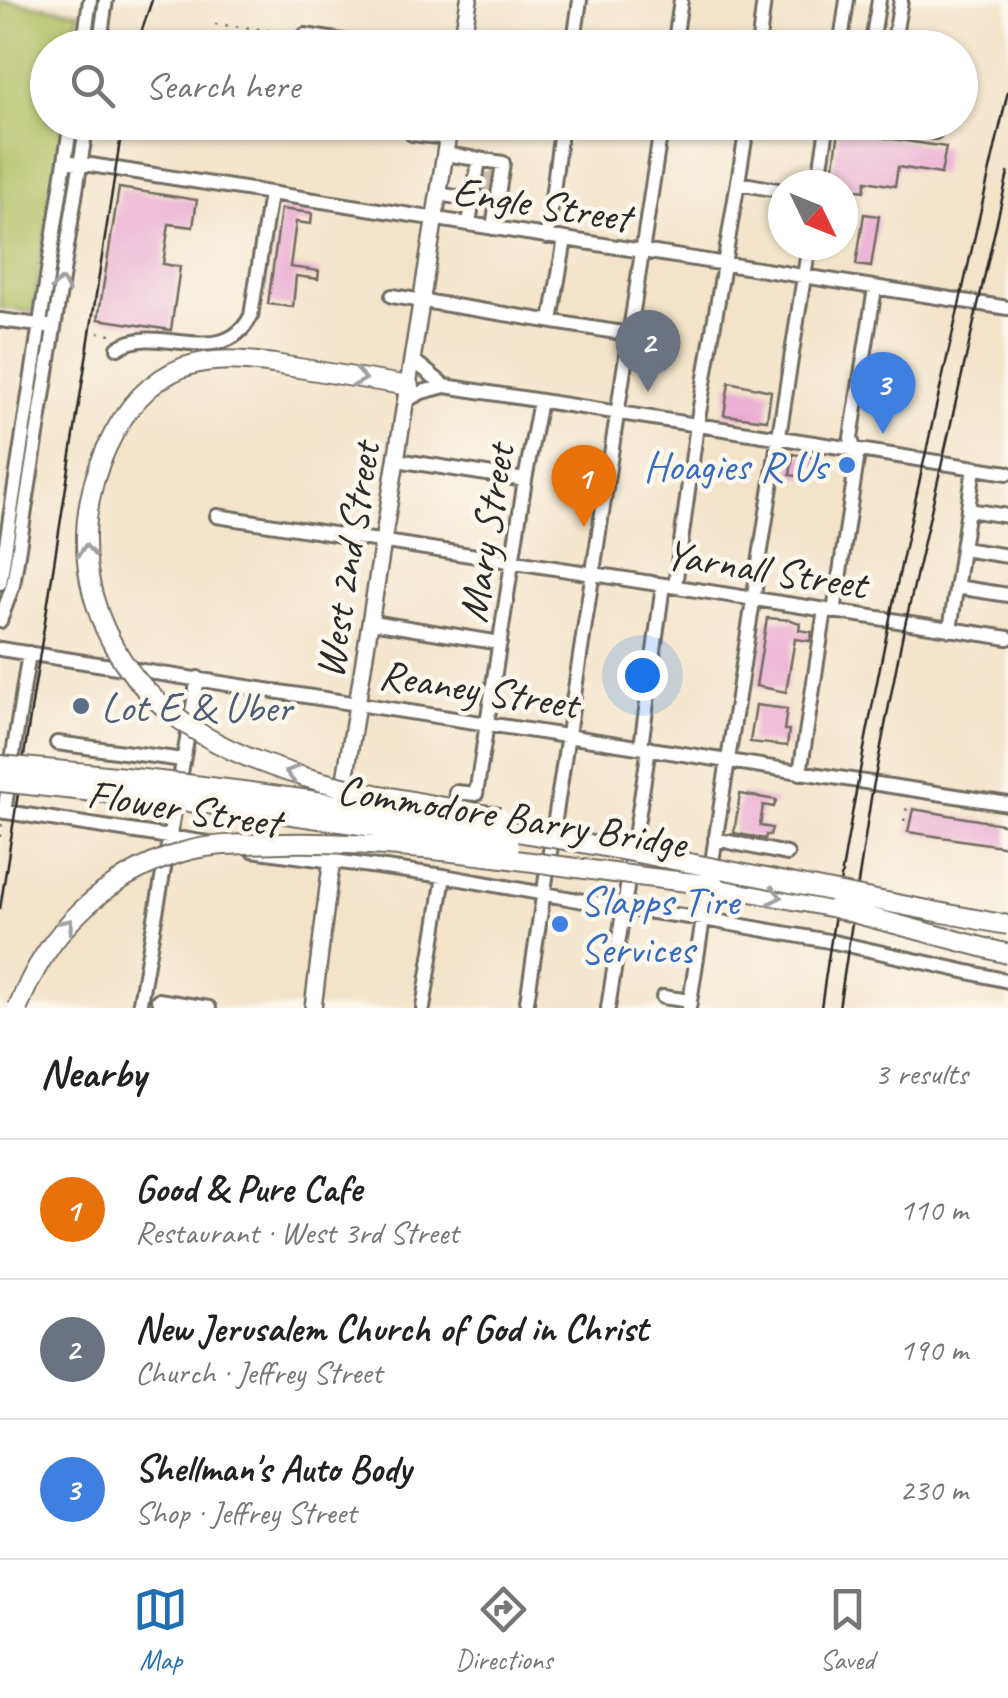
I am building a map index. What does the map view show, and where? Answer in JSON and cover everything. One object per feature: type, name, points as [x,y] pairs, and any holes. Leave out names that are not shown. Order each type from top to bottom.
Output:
[{"type":"highway","points":[[408,393],[274,364],[228,360],[187,366],[165,376],[129,408],[105,450],[90,494],[84,550],[98,616],[136,680],[177,718],[241,756],[269,767],[583,834],[660,857]]},
{"type":"highway","name":"Commodore Barry Bridge","points":[[0,765],[286,797],[446,820],[1008,925]]},
{"type":"highway","name":"Commodore Barry Bridge","points":[[0,782],[122,793],[368,825],[576,858],[1008,943]]},
{"type":"highway","points":[[18,1008],[40,960],[61,930],[101,892],[164,858],[221,845],[313,842],[395,846],[715,885]]},
{"type":"highway","points":[[853,895],[1008,918]]},
{"type":"highway","points":[[835,908],[1008,954]]},
{"type":"main road","points":[[465,30],[469,0]]},
{"type":"main road","name":"West 2nd Street","points":[[313,1008],[321,936],[447,140]]},
{"type":"street","points":[[85,30],[90,0],[106,2],[101,30]]},
{"type":"street","points":[[575,30],[580,0]]},
{"type":"street","points":[[677,30],[681,0]]},
{"type":"street","points":[[760,30],[764,0]]},
{"type":"street","points":[[843,30],[847,0]]},
{"type":"street","points":[[874,30],[879,0]]},
{"type":"street","points":[[896,30],[900,0]]},
{"type":"street","points":[[72,140],[73,162]]},
{"type":"street","points":[[0,621],[13,585],[22,486],[73,162],[81,140]]},
{"type":"street","points":[[450,140],[479,159],[503,163],[486,187],[469,224]]},
{"type":"street","points":[[547,237],[560,140]]},
{"type":"street","points":[[526,1008],[659,140]]},
{"type":"street","points":[[608,1008],[669,585],[745,140]]},
{"type":"street","points":[[820,170],[825,140]]},
{"type":"street","points":[[479,159],[493,228]]},
{"type":"street","name":"Engle Street","points":[[73,162],[1008,308]]},
{"type":"street","points":[[738,183],[768,188]]},
{"type":"street","points":[[438,194],[486,187]]},
{"type":"street","points":[[118,348],[140,338],[194,346],[239,332],[251,316],[270,194]]},
{"type":"street","points":[[552,320],[565,240]]},
{"type":"street","points":[[662,998],[689,1005],[807,260]]},
{"type":"street","points":[[800,773],[857,460],[851,438],[875,288]]},
{"type":"street","points":[[392,296],[629,334]]},
{"type":"street","points":[[0,320],[47,326]]},
{"type":"street","points":[[413,360],[445,386]]},
{"type":"street","points":[[408,393],[445,386],[1008,473]]},
{"type":"street","name":"Mary Street","points":[[456,792],[476,794],[524,480],[540,401]]},
{"type":"street","points":[[398,460],[524,480]]},
{"type":"street","points":[[950,630],[974,468]]},
{"type":"street","points":[[0,582],[22,486]]},
{"type":"street","points":[[968,510],[1008,516]]},
{"type":"street","name":"Yarnall Street","points":[[217,516],[1008,638]]},
{"type":"street","points":[[962,549],[1008,556]]},
{"type":"street","points":[[956,588],[1008,596]]},
{"type":"street","points":[[372,622],[500,643]]},
{"type":"street","name":"Reaney Street","points":[[0,652],[198,678],[1008,804]]},
{"type":"street","points":[[2,812],[29,653]]},
{"type":"street","points":[[139,1008],[198,678]]},
{"type":"street","points":[[57,743],[183,760]]},
{"type":"street","name":"Flower Street","points":[[2,812],[334,864],[444,876],[704,919],[834,942],[1008,981]]},
{"type":"street","points":[[716,840],[787,854]]},
{"type":"street","points":[[423,1008],[444,876]]},
{"type":"street","points":[[158,1000],[208,1008]]},
{"type":"path","points":[[214,24],[264,30]]},
{"type":"path","points":[[904,821],[910,789]]},
{"type":"path","points":[[0,838],[2,812]]},
{"type":"green space","points":[[0,0],[80,12],[77,30],[30,30],[30,140],[60,140],[33,312],[0,308]]},
{"type":"building","points":[[838,140],[899,140],[946,147],[941,174],[898,167],[895,186],[866,181],[864,191],[858,190],[858,170],[833,170]]},
{"type":"building","points":[[119,188],[197,200],[193,227],[169,224],[163,264],[180,267],[171,330],[98,319]]},
{"type":"building","points":[[281,209],[312,213],[311,224],[296,222],[290,267],[319,271],[318,279],[296,276],[293,307],[268,304]]},
{"type":"building","points":[[864,214],[879,216],[871,267],[856,265]]},
{"type":"building","points":[[729,382],[771,391],[767,420],[724,415]]},
{"type":"building","points":[[793,454],[823,459],[822,467],[812,465],[810,478],[790,475]]},
{"type":"building","points":[[767,618],[791,620],[800,623],[799,630],[812,632],[810,641],[795,639],[786,692],[756,686]]},
{"type":"building","points":[[756,705],[787,709],[787,746],[750,742]]},
{"type":"building","points":[[740,794],[776,800],[774,807],[763,805],[760,826],[772,828],[765,839],[734,833]]},
{"type":"building","points":[[913,809],[1008,825],[1008,847],[908,832]]},
{"type":"tunnel","points":[[485,180],[494,177]]},
{"type":"tunnel","points":[[482,193],[493,190]]},
{"type":"railway","points":[[142,30],[152,0]]},
{"type":"railway","points":[[821,1008],[881,662],[1008,91]]},
{"type":"railway","points":[[0,909],[120,140]]},
{"type":"railway","points":[[839,1008],[871,798],[902,638],[1008,173]]},
{"type":"place","name":"New Jerusalem Church of God in Christ","points":[[648,392]]},
{"type":"place","name":"Shellman's Auto Body","points":[[883,434]]},
{"type":"place","name":"Hoagies R Us","points":[[847,465]]},
{"type":"place","name":"Good & Pure Cafe","points":[[584,527]]},
{"type":"place","name":"Lot E & Uber","points":[[81,706]]},
{"type":"place","name":"Slapps Tire Services","points":[[560,924]]}]
